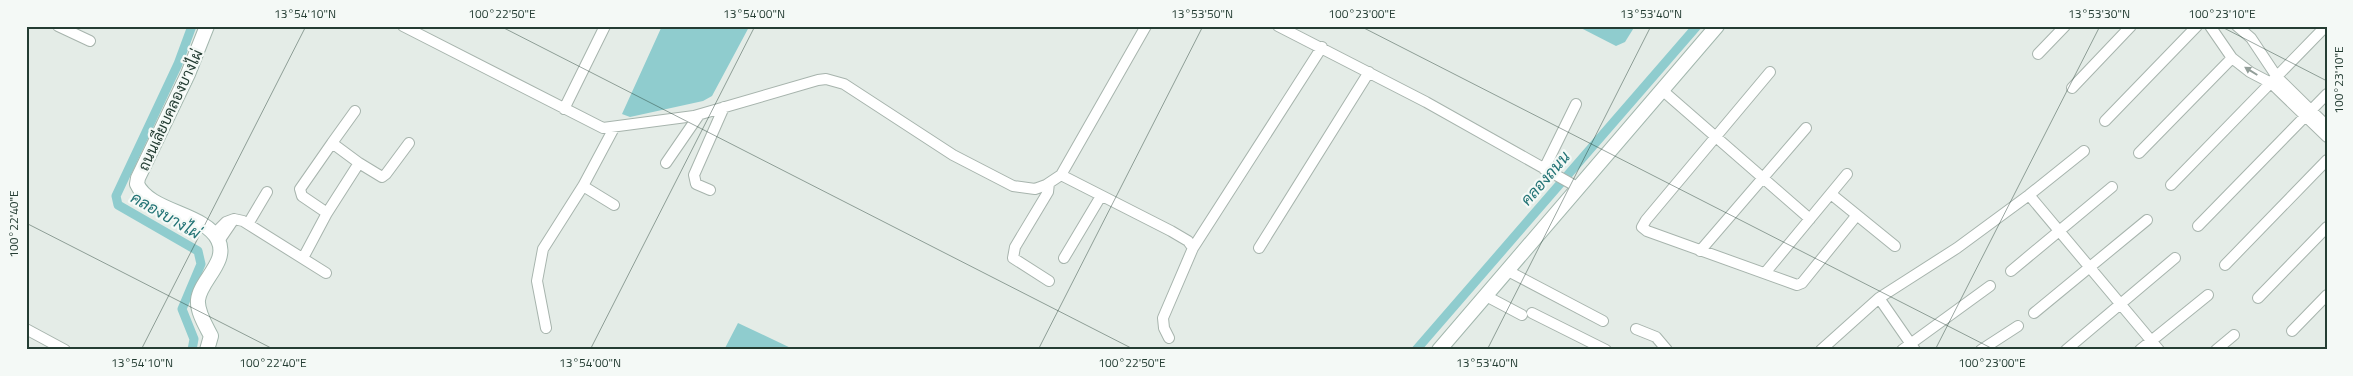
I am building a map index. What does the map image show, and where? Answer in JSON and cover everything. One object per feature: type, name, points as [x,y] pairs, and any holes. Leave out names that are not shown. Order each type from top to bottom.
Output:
[{"type":"street","points":[[58,26],[90,41]]},
{"type":"street","name":"ถนนเลียบคลองบางไผ่","points":[[207,26],[188,74],[138,178],[137,184],[146,195],[216,238]]},
{"type":"street","points":[[403,26],[604,128],[699,115],[818,80],[835,80],[954,155],[1013,186],[1035,189],[1061,175],[1146,26]]},
{"type":"street","points":[[564,109],[605,26]]},
{"type":"street","points":[[1278,26],[1368,72],[1575,185]]},
{"type":"street","points":[[1439,350],[1508,271],[1575,185],[1662,90],[1717,26]]},
{"type":"street","points":[[2038,54],[2066,26]]},
{"type":"street","points":[[2072,88],[2132,26]]},
{"type":"street","points":[[2105,121],[2197,26]]},
{"type":"street","points":[[2210,26],[2232,58],[2250,72],[2274,80]]},
{"type":"street","points":[[2237,26],[2251,38],[2274,80],[2308,113],[2327,137]]},
{"type":"street","points":[[2171,185],[2326,26]]},
{"type":"street","points":[[1169,338],[1164,328],[1164,318],[1193,248],[1322,48]]},
{"type":"street","points":[[2139,153],[2232,58]]},
{"type":"street","points":[[1259,248],[1368,72]]},
{"type":"street","points":[[1770,72],[1646,220],[1642,228],[1647,232],[1765,273],[1792,285],[1802,283],[1857,215]]},
{"type":"street","points":[[1662,90],[1810,219]]},
{"type":"street","points":[[2198,226],[2327,94]]},
{"type":"street","points":[[1548,171],[1576,104]]},
{"type":"street","points":[[710,190],[696,184],[694,175],[724,108]]},
{"type":"street","points":[[327,213],[302,196],[300,189],[355,111]]},
{"type":"street","points":[[2308,113],[2327,126]]},
{"type":"street","points":[[666,163],[699,115]]},
{"type":"street","points":[[546,328],[537,281],[540,258],[548,240],[583,186],[614,128]]},
{"type":"street","points":[[1700,251],[1806,128]]},
{"type":"street","points":[[332,143],[382,176],[386,174],[409,142]]},
{"type":"street","points":[[1821,350],[1879,298],[1957,248],[2029,196],[2084,151]]},
{"type":"street","points":[[2225,265],[2327,160]]},
{"type":"street","points":[[302,258],[327,213],[360,163]]},
{"type":"street","points":[[1765,273],[1847,174]]},
{"type":"street","points":[[1061,175],[1171,231],[1188,242],[1193,248]]},
{"type":"street","points":[[1049,183],[1048,192],[1014,247],[1013,254],[1013,258],[1049,281]]},
{"type":"street","points":[[583,186],[614,205]]},
{"type":"street","points":[[2011,271],[2112,187]]},
{"type":"street","points":[[248,224],[266,192]]},
{"type":"street","points":[[1831,194],[1895,246]]},
{"type":"street","points":[[1064,258],[1102,196]]},
{"type":"street","points":[[2029,196],[2159,350]]},
{"type":"street","points":[[207,350],[211,336],[201,314],[198,299],[220,257],[216,238],[234,219],[248,224],[326,273]]},
{"type":"street","points":[[2034,313],[2147,220]]},
{"type":"street","points":[[2258,298],[2327,227]]},
{"type":"street","points":[[2066,350],[2175,258]]},
{"type":"street","points":[[1508,271],[1603,321]]},
{"type":"street","points":[[1879,298],[1909,348],[1990,286]]},
{"type":"street","points":[[1487,294],[1575,338],[1606,350]]},
{"type":"street","points":[[2140,350],[2208,294]]},
{"type":"street","points":[[2292,331],[2327,295]]},
{"type":"street","points":[[1980,350],[2018,326]]},
{"type":"street","points":[[26,329],[65,350]]},
{"type":"street","points":[[1636,329],[1656,337],[1667,350]]},
{"type":"street","points":[[2216,350],[2234,335]]},
{"type":"street","points":[[1575,338],[1591,350]]},
{"type":"water","points":[[662,26],[749,27],[712,96],[703,101],[630,117],[622,114]]},
{"type":"water","points":[[1577,26],[1635,26],[1625,42],[1616,46]]},
{"type":"water","points":[[738,323],[795,350],[724,350]]},
{"type":"waterway","name":"คลองบางไผ่","points":[[192,26],[178,64],[116,196],[118,205],[198,251],[201,264],[182,309],[194,339],[192,350]]},
{"type":"waterway","name":"คลองถนน","points":[[1416,350],[1697,26]]}]
